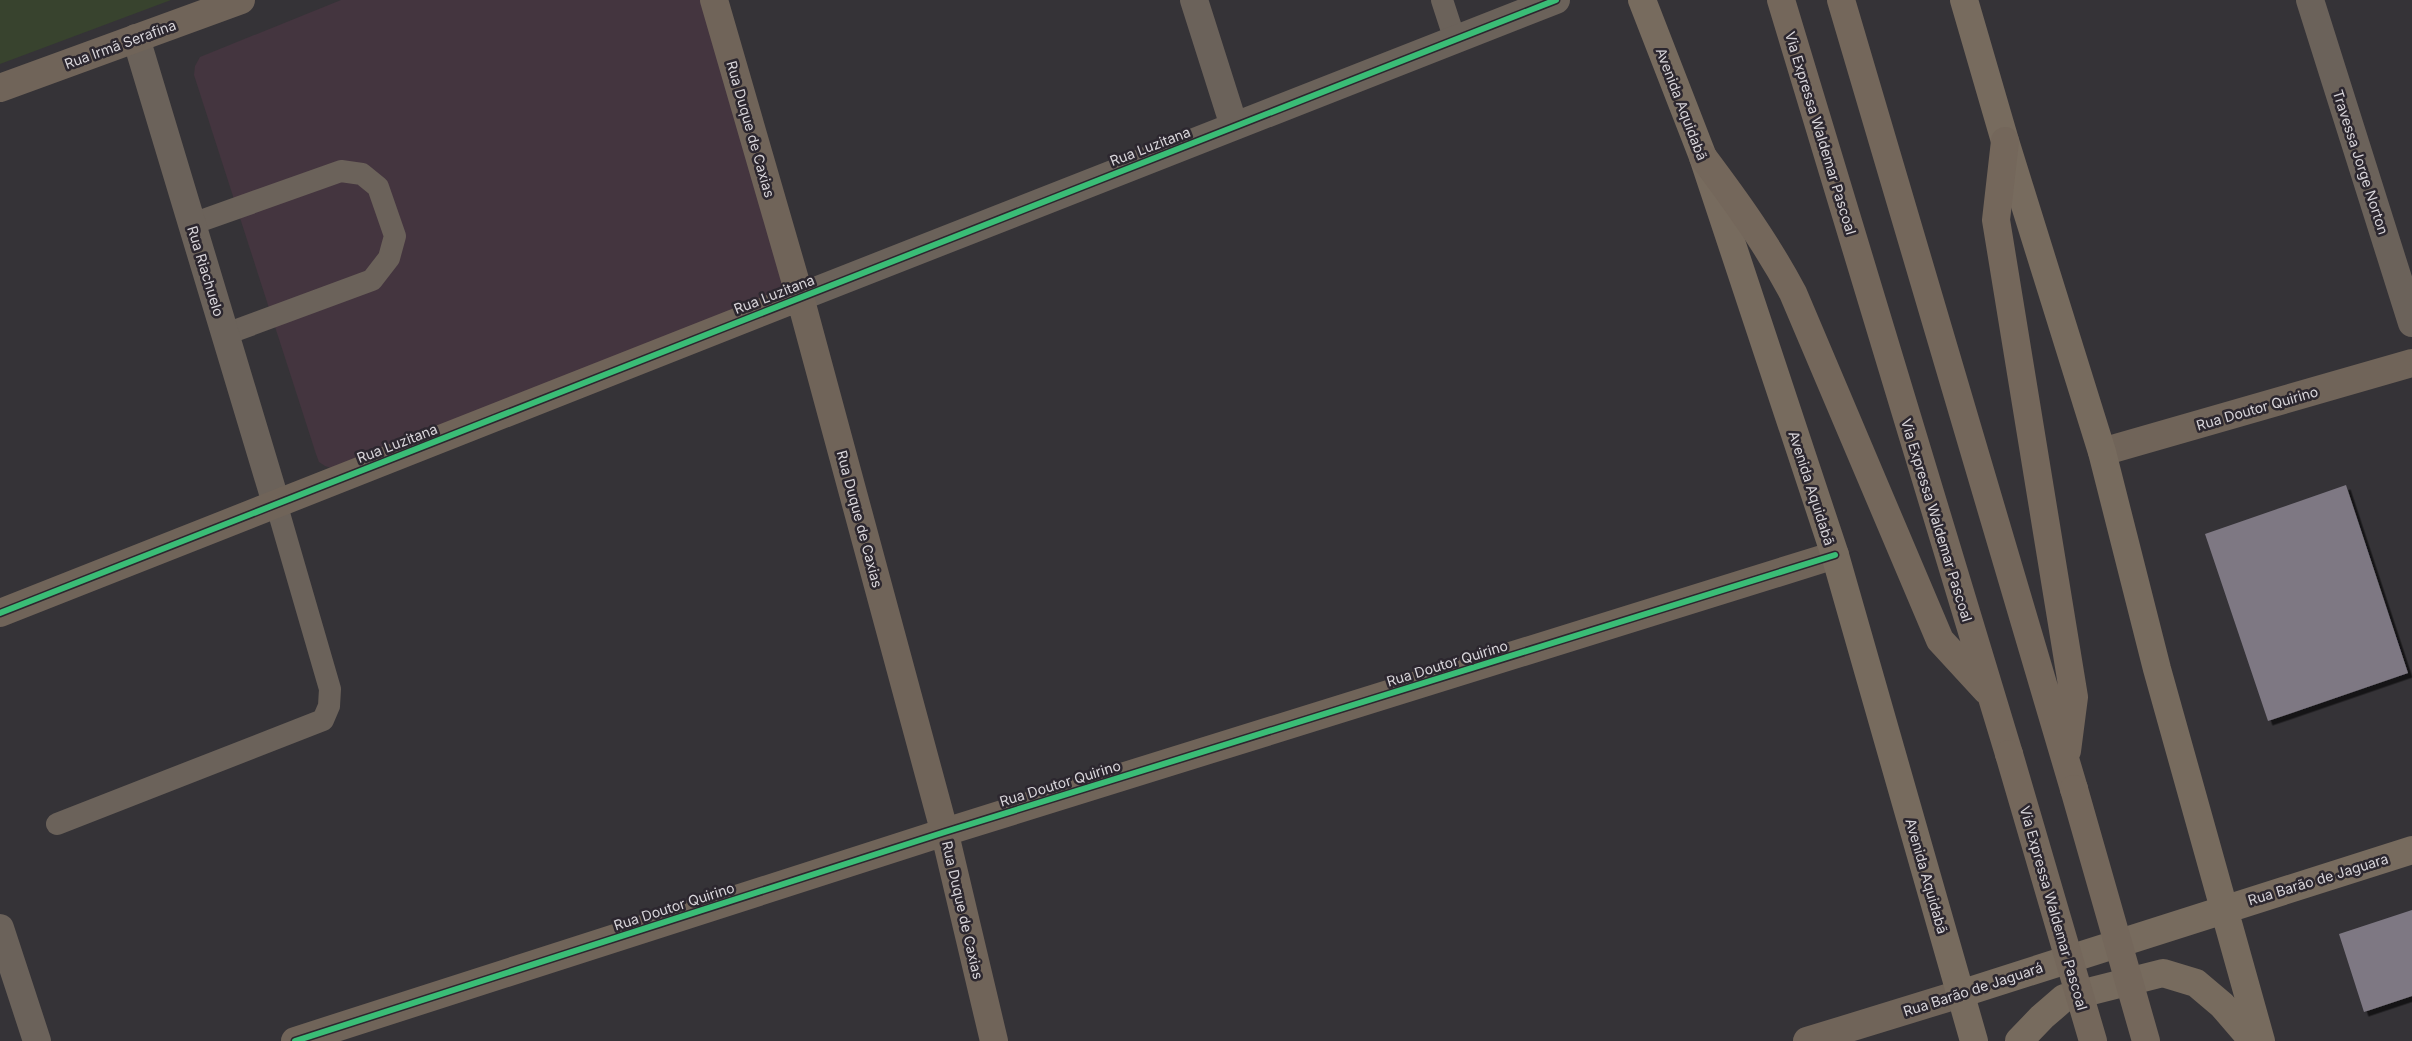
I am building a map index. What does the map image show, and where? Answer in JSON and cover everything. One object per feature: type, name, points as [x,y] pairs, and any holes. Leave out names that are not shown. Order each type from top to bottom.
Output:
[{"type":"highway","name":"Via Expressa Waldemar Pascoal","points":[[1780,0],[2009,754],[2093,1041]]},
{"type":"highway","points":[[1841,0],[2066,760],[2146,1041]]},
{"type":"highway","points":[[2005,141],[1996,220],[2074,697],[2066,760]]},
{"type":"highway","points":[[1703,157],[1755,226],[1775,258],[1793,293],[1940,640],[1990,696]]},
{"type":"main road","name":"Avenida Aquidabã","points":[[1642,0],[1703,157],[1835,554],[1974,1041]]},
{"type":"main road","points":[[1964,0],[2005,141],[2102,452],[2157,669],[2261,1041]]},
{"type":"main road","name":"Rua Barão de Jaguara","points":[[2224,909],[2412,850]]},
{"type":"main road","name":"Rua Barão de Jaguará","points":[[1960,994],[2224,909]]},
{"type":"main road","points":[[2019,1041],[2042,1016],[2064,998],[2163,974],[2196,983],[2222,1005],[2253,1041]]},
{"type":"street","name":"Rua Irmã Serafina","points":[[0,88],[241,0]]},
{"type":"street","name":"Rua Duque de Caxias","points":[[714,0],[800,297],[945,832],[994,1041]]},
{"type":"street","points":[[1194,0],[1234,126]]},
{"type":"street","name":"Rua Luzitana","points":[[0,613],[1556,0]]},
{"type":"street","name":"Travessa Jorge Norton","points":[[2310,0],[2412,323]]},
{"type":"street","name":"Rua Riachuelo","points":[[136,38],[276,503]]},
{"type":"street","name":"Rua Doutor Quirino","points":[[2102,452],[2412,363]]},
{"type":"street","name":"Rua Doutor Quirino","points":[[294,1041],[945,832],[1835,554]]},
{"type":"street","points":[[0,928],[37,1041]]},
{"type":"street","name":"Rua Barão de Jaguará","points":[[1807,1041],[1960,994]]},
{"type":"lane","points":[[1442,0],[1455,40]]},
{"type":"lane","points":[[192,224],[341,171],[362,174],[378,187],[395,236],[389,258],[372,280],[226,334]]},
{"type":"lane","points":[[57,824],[323,720],[329,706],[330,689],[276,503]]},
{"type":"shaded area","points":[[341,0],[704,0],[788,290],[331,468],[325,466],[319,462],[316,454],[194,75],[195,66],[200,57]]},
{"type":"green space","points":[[0,0],[171,0],[0,64]]},
{"type":"building","points":[[2346,485],[2408,673],[2268,721],[2205,534]]},
{"type":"building","points":[[2412,910],[2412,996],[2364,1012],[2339,934]]},
{"type":"cycle path","points":[[0,613],[1556,0]]},
{"type":"cycle path","points":[[295,1041],[945,832],[1835,555]]}]
